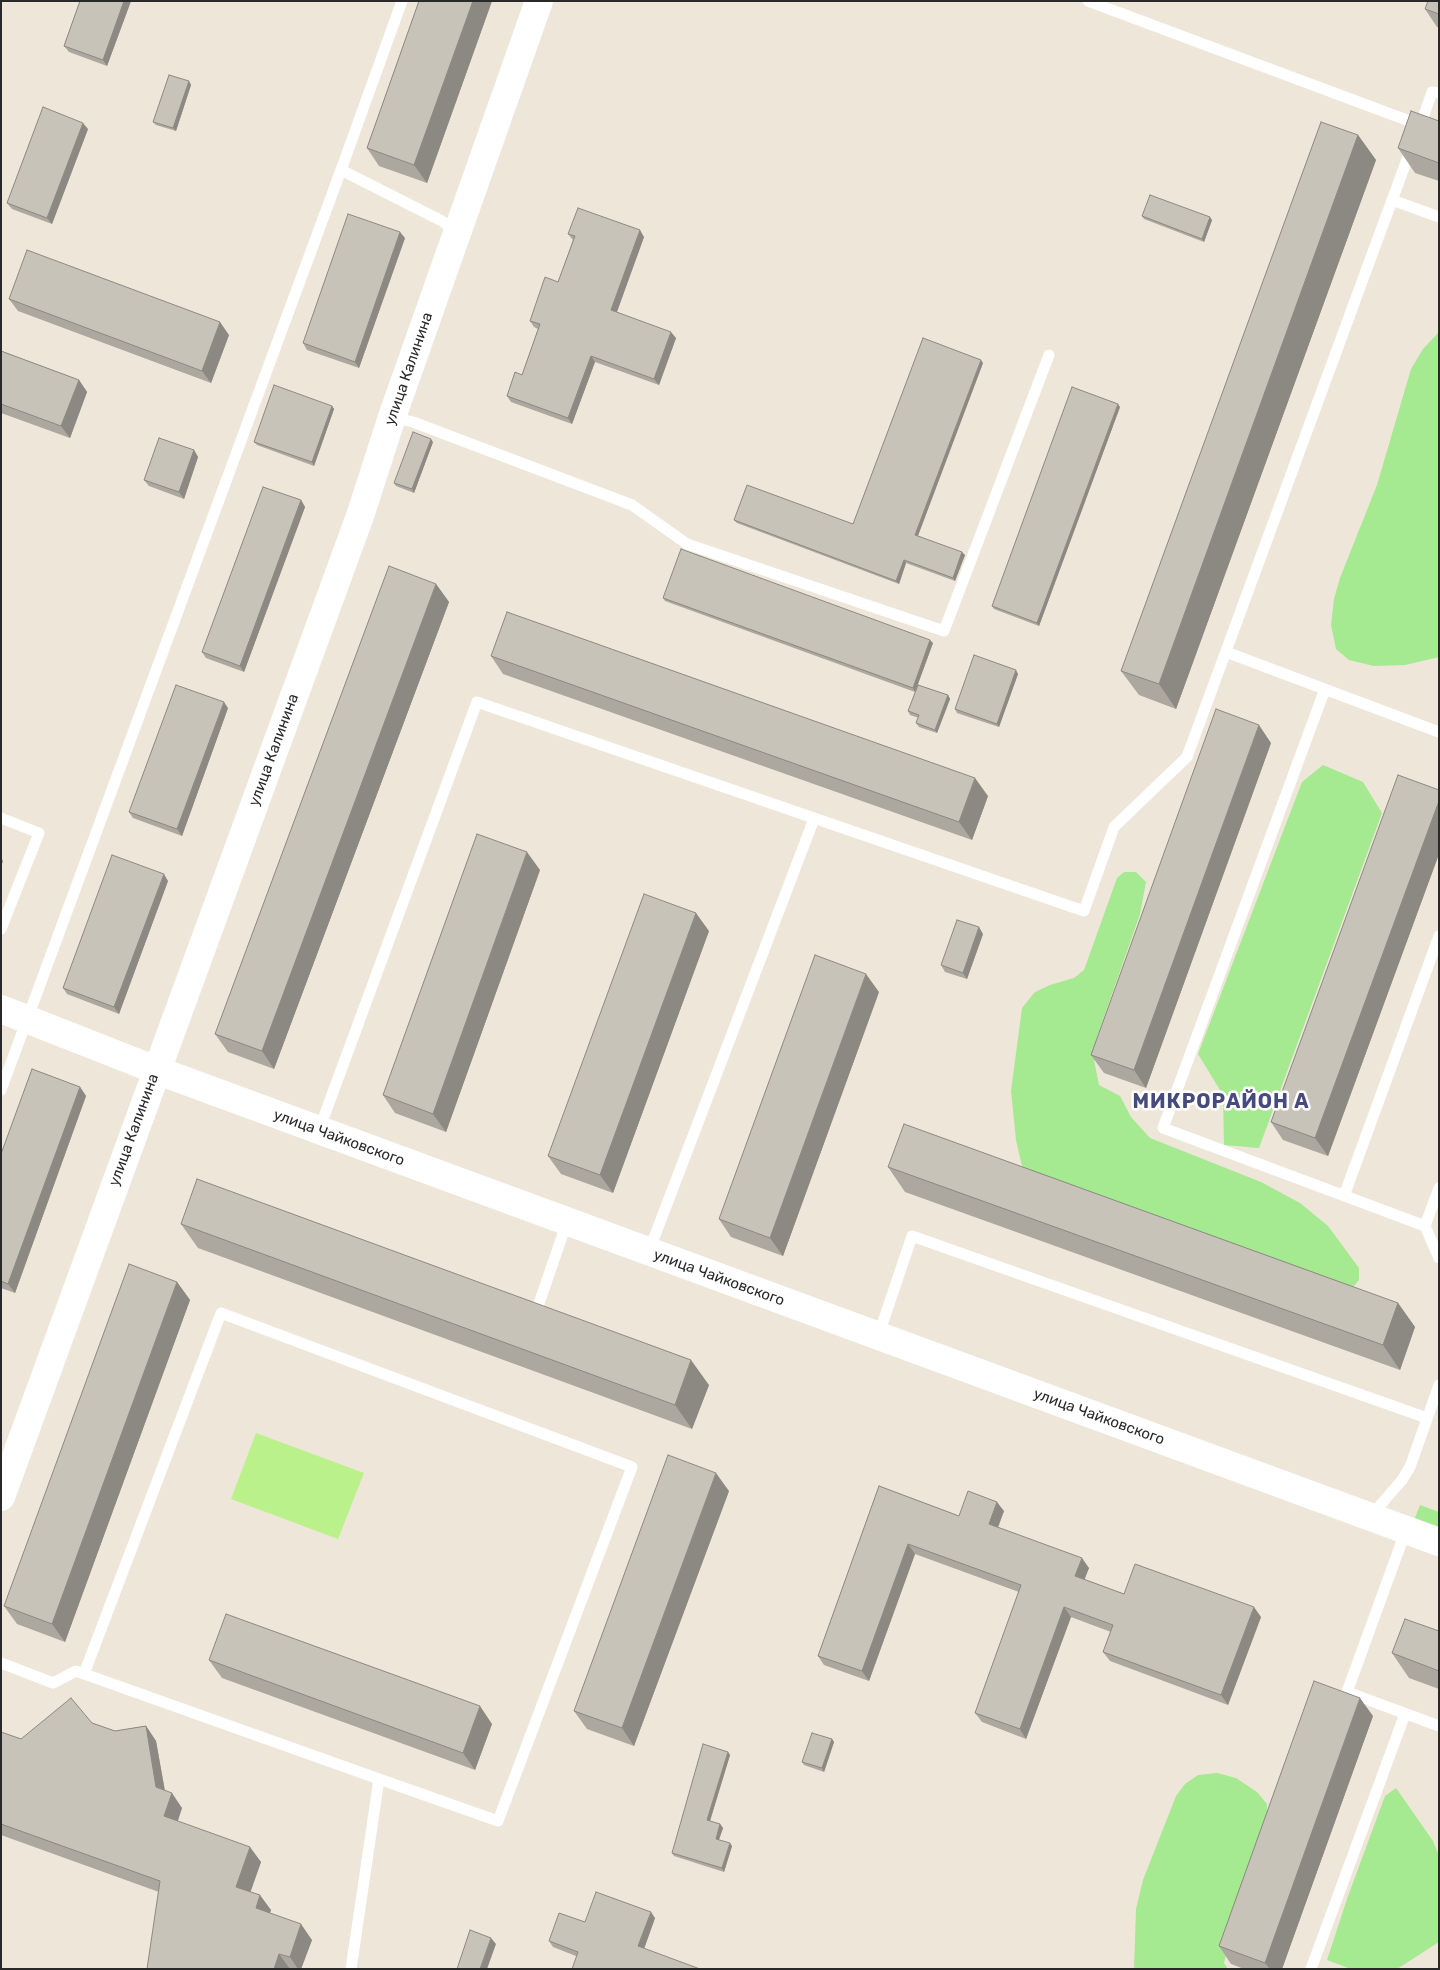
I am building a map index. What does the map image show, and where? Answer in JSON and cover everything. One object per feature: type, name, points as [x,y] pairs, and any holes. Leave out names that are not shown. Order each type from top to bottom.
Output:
[{"type":"street","name":"улица Калинина","points":[[1,1497],[360,516],[392,417],[539,1]]},
{"type":"street","name":"улица Чайковского","points":[[1,1009],[156,1070],[1439,1542]]},
{"type":"lane","points":[[1,1090],[402,1]]},
{"type":"lane","points":[[1088,1],[1420,125]]},
{"type":"lane","points":[[319,1130],[477,702],[1084,911],[1114,827],[1187,757],[1432,92],[1439,93]]},
{"type":"lane","points":[[341,170],[442,221],[456,233]]},
{"type":"lane","points":[[1392,200],[1439,217]]},
{"type":"lane","points":[[392,417],[414,422],[632,505],[687,544],[944,631],[1048,355]]},
{"type":"lane","points":[[1226,652],[1439,732]]},
{"type":"lane","points":[[1325,689],[1163,1128],[1425,1226]]},
{"type":"lane","points":[[1,818],[39,832],[1,929]]},
{"type":"lane","points":[[649,1252],[814,819]]},
{"type":"lane","points":[[1344,1196],[1439,936]]},
{"type":"lane","points":[[1439,1188],[1425,1226],[1439,1258]]},
{"type":"lane","points":[[535,1315],[567,1222]]},
{"type":"lane","points":[[878,1337],[912,1236],[1427,1418]]},
{"type":"lane","points":[[1,1664],[53,1683],[76,1671],[84,1674],[379,1779],[498,1821],[632,1467],[221,1313],[84,1674]]},
{"type":"lane","points":[[1370,1517],[1410,1468],[1439,1385]]},
{"type":"lane","points":[[1406,1530],[1347,1692],[1439,1726]]},
{"type":"lane","points":[[1311,1969],[1405,1714]]},
{"type":"lane","points":[[351,1969],[379,1779]]},
{"type":"green space","points":[[1439,332],[1439,657],[1405,665],[1374,666],[1349,660],[1336,649],[1331,625],[1334,599],[1340,578],[1377,485],[1411,369],[1423,349]]},
{"type":"green space","points":[[1323,765],[1363,782],[1382,813],[1259,1148],[1224,1145],[1223,1095],[1198,1054],[1302,782]]},
{"type":"green space","points":[[1124,872],[1136,872],[1146,882],[1140,914],[1097,1037],[1094,1060],[1099,1085],[1120,1096],[1131,1117],[1150,1138],[1261,1182],[1300,1203],[1328,1226],[1359,1268],[1359,1280],[1353,1287],[1037,1182],[1022,1166],[1016,1140],[1011,1091],[1022,1008],[1035,992],[1050,985],[1074,978],[1084,970],[1117,878]]},
{"type":"green space","points":[[256,1433],[364,1473],[338,1539],[231,1499]]},
{"type":"green space","points":[[1420,1505],[1439,1512],[1439,1527],[1415,1518]]},
{"type":"green space","points":[[1217,1773],[1236,1778],[1257,1792],[1267,1804],[1267,1821],[1224,1963],[1228,1969],[1134,1969],[1136,1909],[1143,1880],[1176,1796],[1185,1784],[1198,1775]]},
{"type":"green space","points":[[1396,1788],[1433,1841],[1439,1856],[1439,1942],[1397,1969],[1351,1969],[1327,1960],[1385,1796]]},
{"type":"building","points":[[80,1],[124,1],[103,60],[64,46]]},
{"type":"building","points":[[419,1],[473,1],[414,165],[367,148]]},
{"type":"building","points":[[1428,1],[1439,1],[1439,14],[1425,9]]},
{"type":"building","points":[[169,75],[189,81],[173,128],[153,122]]},
{"type":"building","points":[[43,107],[83,123],[47,218],[7,203]]},
{"type":"building","points":[[1411,111],[1439,121],[1439,163],[1398,148]]},
{"type":"building","points":[[1321,122],[1358,135],[1159,684],[1121,671]]},
{"type":"building","points":[[1150,195],[1210,217],[1202,239],[1142,216]]},
{"type":"building","points":[[578,208],[640,230],[611,310],[671,332],[654,379],[591,356],[568,418],[507,396],[515,372],[522,375],[540,324],[530,321],[545,277],[558,282],[575,236],[568,234]]},
{"type":"building","points":[[348,214],[400,232],[355,362],[303,343]]},
{"type":"building","points":[[27,250],[220,322],[202,371],[9,299]]},
{"type":"building","points":[[923,338],[981,360],[915,535],[962,552],[953,578],[904,560],[896,581],[734,520],[747,485],[853,524]]},
{"type":"building","points":[[1,351],[79,380],[61,426],[1,404]]},
{"type":"building","points":[[274,385],[332,406],[312,462],[254,442]]},
{"type":"building","points":[[1072,387],[1118,404],[1037,623],[992,606]]},
{"type":"building","points":[[413,432],[431,439],[412,489],[394,483]]},
{"type":"building","points":[[159,438],[194,450],[179,492],[144,480]]},
{"type":"building","points":[[263,487],[301,500],[240,666],[202,652]]},
{"type":"building","points":[[681,549],[930,640],[913,688],[663,598]]},
{"type":"building","points":[[389,566],[436,584],[262,1051],[215,1034]]},
{"type":"building","points":[[507,612],[975,778],[959,822],[491,656]]},
{"type":"building","points":[[974,655],[1016,670],[997,724],[955,709]]},
{"type":"building","points":[[176,685],[224,702],[177,829],[129,812]]},
{"type":"building","points":[[918,685],[948,695],[935,730],[916,723],[919,715],[908,711]]},
{"type":"building","points":[[1216,709],[1259,725],[1134,1070],[1091,1055]]},
{"type":"building","points":[[1398,775],[1439,790],[1439,801],[1315,1138],[1271,1122]]},
{"type":"building","points":[[477,834],[527,852],[433,1114],[383,1095]]},
{"type":"building","points":[[112,855],[164,874],[114,1007],[63,988]]},
{"type":"building","points":[[644,894],[696,913],[600,1175],[548,1156]]},
{"type":"building","points":[[957,920],[979,927],[963,973],[941,965]]},
{"type":"building","points":[[815,955],[866,974],[770,1238],[719,1219]]},
{"type":"building","points":[[32,1069],[80,1087],[8,1284],[1,1281],[1,1154]]},
{"type":"building","points":[[904,1124],[1398,1303],[1383,1345],[888,1167]]},
{"type":"building","points":[[197,1179],[691,1360],[675,1405],[181,1224]]},
{"type":"building","points":[[129,1264],[177,1282],[52,1624],[4,1606]]},
{"type":"building","points":[[668,1455],[716,1473],[622,1728],[574,1711]]},
{"type":"building","points":[[879,1486],[959,1516],[968,1491],[997,1502],[989,1524],[1082,1558],[1075,1576],[1124,1594],[1135,1564],[1254,1607],[1221,1695],[1103,1652],[1113,1625],[1064,1607],[1020,1729],[975,1713],[1021,1585],[908,1544],[862,1671],[818,1656]]},
{"type":"building","points":[[226,1614],[480,1706],[463,1753],[209,1660]]},
{"type":"building","points":[[1405,1619],[1439,1631],[1439,1671],[1392,1653]]},
{"type":"building","points":[[1314,1681],[1360,1698],[1265,1963],[1219,1946]]},
{"type":"building","points":[[71,1698],[92,1723],[115,1731],[146,1726],[156,1787],[172,1793],[164,1816],[250,1847],[236,1887],[260,1895],[256,1908],[301,1924],[290,1957],[279,1954],[274,1969],[147,1969],[160,1881],[1,1824],[1,1732],[21,1739]]},
{"type":"building","points":[[812,1733],[832,1739],[822,1768],[802,1762]]},
{"type":"building","points":[[703,1744],[728,1752],[707,1820],[720,1824],[716,1839],[730,1843],[722,1868],[672,1853]]},
{"type":"building","points":[[596,1892],[651,1912],[638,1946],[700,1969],[572,1969],[578,1952],[549,1941],[559,1913],[585,1922]]},
{"type":"building","points":[[470,1930],[491,1938],[480,1969],[457,1969]]},
{"type":"district","name":"МИКРОРАЙОН А","points":[[1221,1102]]}]
